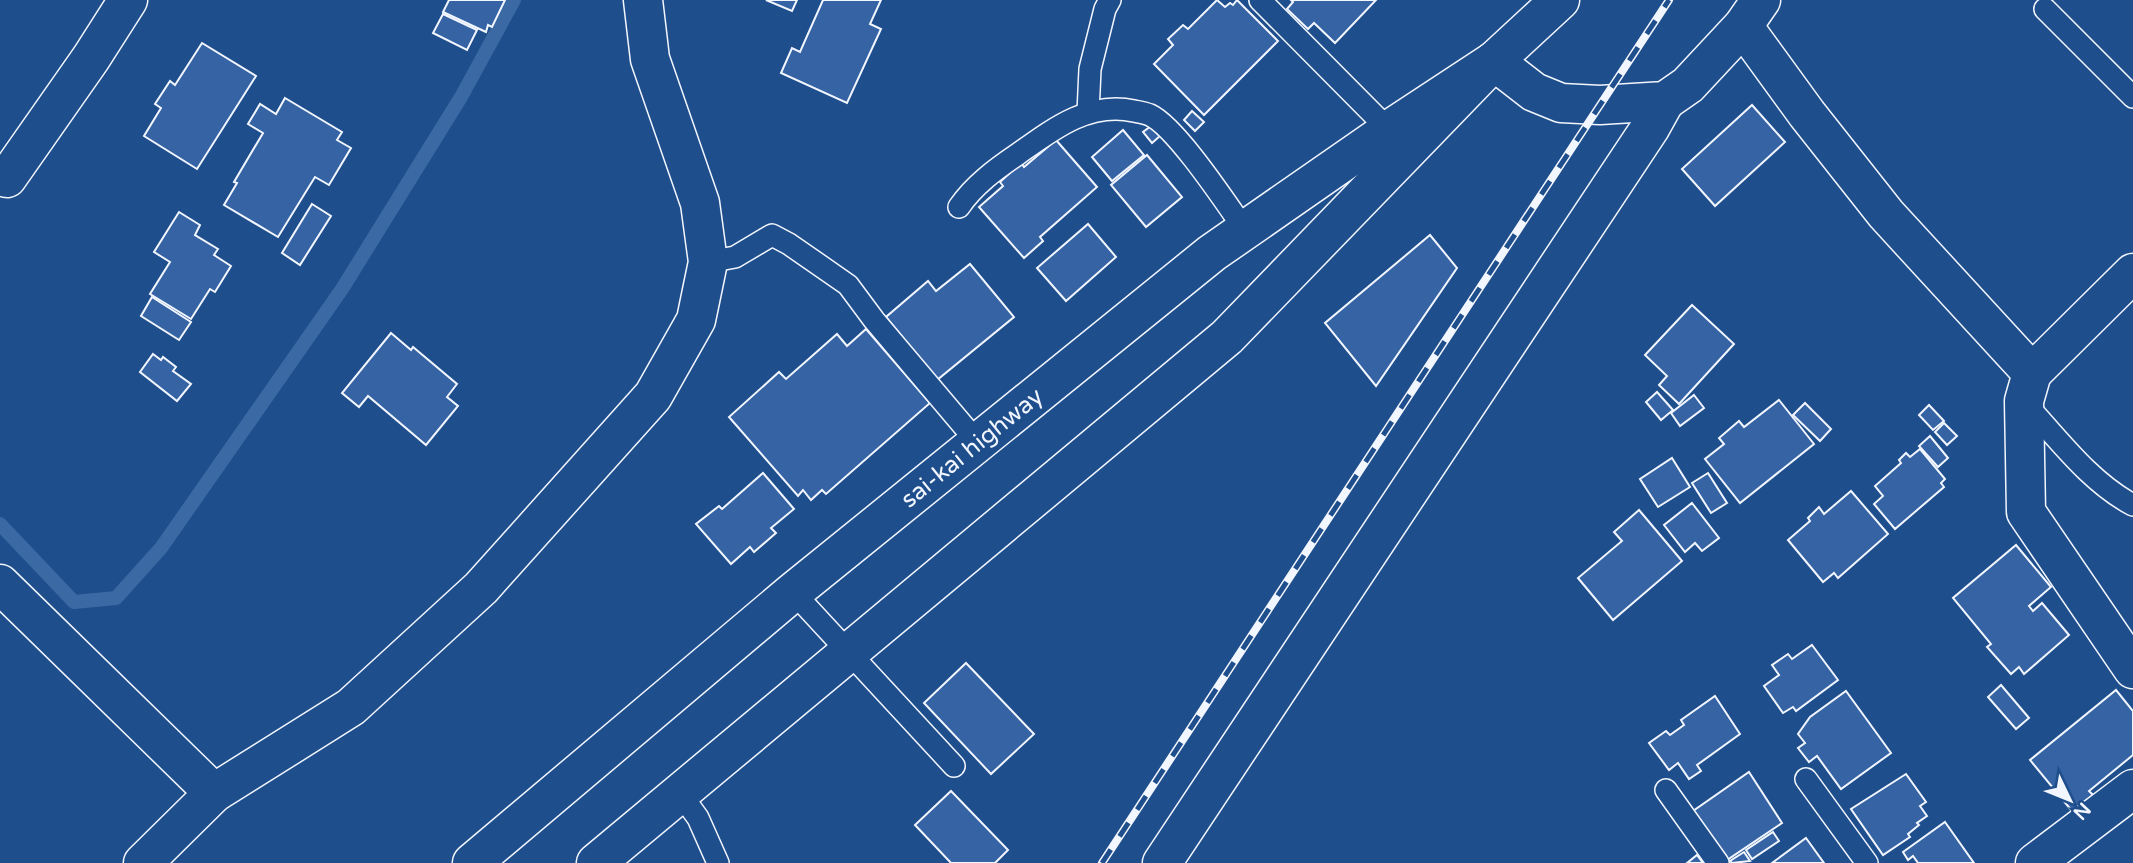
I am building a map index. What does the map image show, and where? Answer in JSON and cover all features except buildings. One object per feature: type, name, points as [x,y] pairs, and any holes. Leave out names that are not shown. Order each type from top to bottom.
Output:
[{"type":"main road","points":[[7,178],[128,0]]},
{"type":"main road","points":[[143,863],[214,793],[351,707],[481,588],[653,397],[696,320],[708,262],[701,204],[650,59],[643,0]]},
{"type":"main road","name":"sai-kai highway","points":[[596,863],[1227,337],[1494,61],[1560,0]]},
{"type":"main road","points":[[1161,863],[1665,102],[1688,85],[1752,13],[1807,114],[2028,387],[2026,512],[2133,669]]},
{"type":"main road","points":[[1494,61],[1534,92],[1560,103],[1600,105],[1665,102]]},
{"type":"main road","name":"sai-kai highway","points":[[472,863],[793,592],[1212,253],[1494,61]]},
{"type":"main road","points":[[2028,387],[2133,274]]},
{"type":"main road","points":[[0,584],[214,793]]},
{"type":"main road","points":[[2035,863],[2133,789]]},
{"type":"lane","points":[[1088,113],[1090,69],[1105,9],[1110,0]]},
{"type":"lane","points":[[1260,0],[1389,130]]},
{"type":"lane","points":[[2045,9],[2133,97]]},
{"type":"lane","points":[[959,208],[970,191],[1060,124],[1088,113],[1120,108],[1149,115],[1164,126],[1185,149],[1245,230]]},
{"type":"lane","points":[[708,262],[735,257],[772,235],[789,244],[848,285],[874,320],[978,443]]},
{"type":"lane","points":[[2028,387],[2085,469],[2117,496],[2133,505]]},
{"type":"lane","points":[[793,592],[954,766]]},
{"type":"lane","points":[[1805,779],[1867,863]]},
{"type":"lane","points":[[1665,790],[1718,863]]},
{"type":"lane","points":[[680,793],[698,818],[718,863]]},
{"type":"waterway","points":[[0,524],[74,602],[116,598],[161,548],[342,289],[461,97],[514,0]]},
{"type":"railway","points":[[1102,863],[1669,0]]}]
